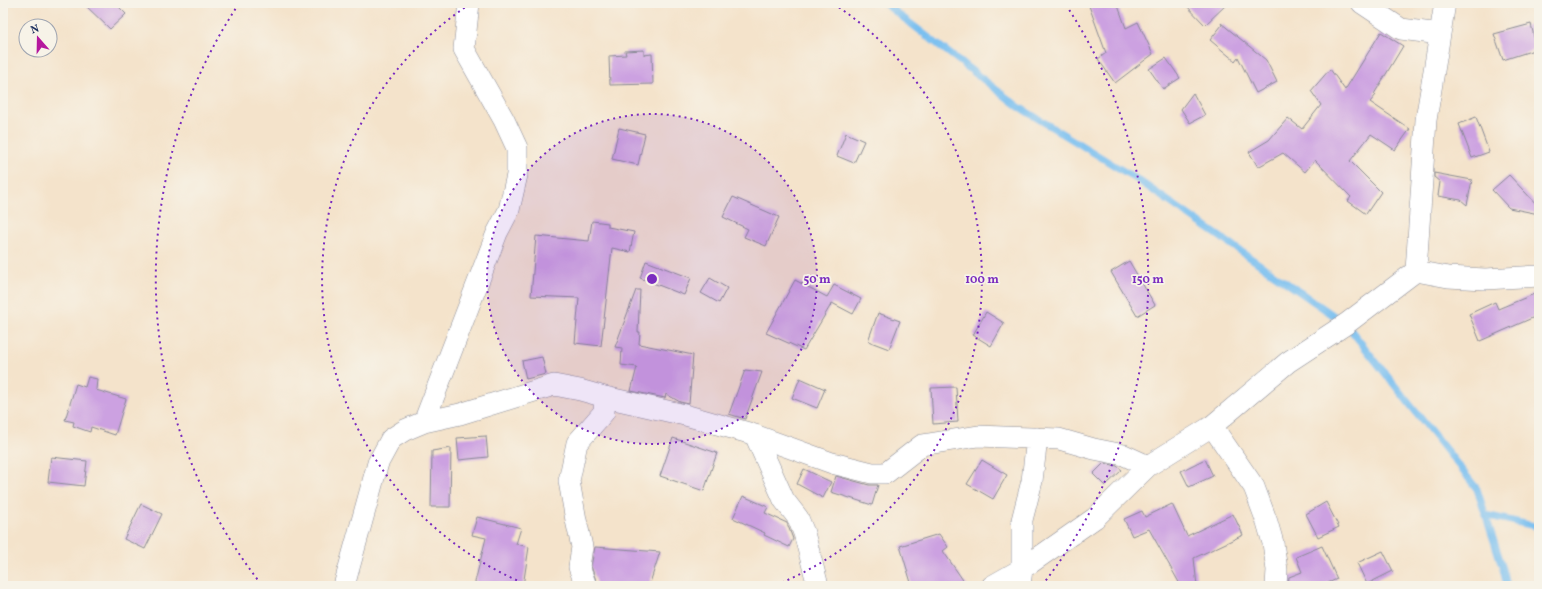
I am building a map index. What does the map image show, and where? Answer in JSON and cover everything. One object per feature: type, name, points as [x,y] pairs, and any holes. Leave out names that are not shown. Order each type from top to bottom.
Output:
[{"type":"street","points":[[424,422],[497,233],[509,210],[517,175],[517,148],[504,120],[464,49],[469,3]]},
{"type":"street","points":[[1362,3],[1401,29],[1440,34]]},
{"type":"street","points":[[1416,271],[1426,120],[1445,3]]},
{"type":"street","points":[[992,586],[1021,578],[1095,518],[1148,466],[1212,426],[1288,362],[1346,324],[1416,271],[1448,277],[1485,279],[1539,276]]},
{"type":"street","points":[[344,586],[378,463],[391,439],[405,430],[424,422],[460,414],[554,385],[685,415],[755,435],[832,463],[872,474],[886,473],[922,445],[978,436],[1059,439],[1094,449],[1124,455],[1148,466]]},
{"type":"street","points":[[586,586],[578,567],[582,547],[569,481],[577,443],[604,412],[605,397]]},
{"type":"street","points":[[1212,426],[1254,487],[1274,543],[1277,570],[1276,586]]},
{"type":"street","points":[[755,435],[784,500],[798,518],[804,533],[818,586]]},
{"type":"street","points":[[1021,578],[1022,520],[1032,481],[1036,438]]},
{"type":"building","points":[[83,3],[115,3],[126,14],[110,29]]},
{"type":"building","points":[[1088,3],[1117,3],[1126,28],[1138,22],[1153,54],[1115,83],[1098,59],[1106,53]]},
{"type":"building","points":[[1184,3],[1228,3],[1205,25]]},
{"type":"building","points":[[1221,23],[1266,60],[1277,82],[1256,93],[1238,57],[1235,61],[1210,40],[1222,25]]},
{"type":"building","points":[[1531,24],[1537,49],[1503,60],[1494,34]]},
{"type":"building","points":[[1381,32],[1403,46],[1374,94],[1376,95],[1370,102],[1410,129],[1395,150],[1371,134],[1350,161],[1381,192],[1366,214],[1348,201],[1351,197],[1315,160],[1305,172],[1283,153],[1258,167],[1249,152],[1269,140],[1288,118],[1302,129],[1321,105],[1311,91],[1330,69],[1345,90]]},
{"type":"building","points":[[644,50],[644,55],[652,54],[653,84],[610,85],[609,56],[626,55],[625,51]]},
{"type":"building","points":[[1166,58],[1180,78],[1163,89],[1149,69]]},
{"type":"building","points":[[1193,93],[1205,115],[1190,123],[1181,109]]},
{"type":"building","points":[[1476,117],[1489,152],[1472,158],[1459,124]]},
{"type":"building","points":[[619,128],[645,134],[638,165],[612,159]]},
{"type":"building","points":[[846,133],[864,141],[854,163],[837,156]]},
{"type":"building","points":[[1434,173],[1472,180],[1467,205],[1461,200],[1438,196],[1440,182],[1434,177]]},
{"type":"building","points":[[1509,175],[1539,207],[1539,214],[1509,208],[1492,190]]},
{"type":"building","points":[[733,197],[779,217],[766,246],[744,237],[748,229],[723,217]]},
{"type":"building","points":[[592,221],[608,223],[608,227],[634,232],[630,252],[612,248],[601,346],[575,343],[579,298],[531,296],[536,236],[589,241]]},
{"type":"building","points":[[646,261],[691,278],[684,295],[640,278]]},
{"type":"building","points":[[1129,261],[1155,305],[1137,316],[1111,272]]},
{"type":"building","points":[[710,278],[727,288],[719,303],[701,293]]},
{"type":"building","points":[[795,280],[827,297],[834,285],[861,299],[853,314],[832,303],[804,350],[766,333]]},
{"type":"building","points":[[636,290],[640,290],[638,332],[640,332],[639,344],[693,355],[689,404],[680,402],[666,394],[665,398],[631,391],[637,367],[621,365],[622,348],[615,347]]},
{"type":"building","points":[[1539,292],[1539,315],[1480,341],[1469,314],[1495,302],[1498,309]]},
{"type":"building","points":[[986,312],[1004,323],[991,346],[973,335]]},
{"type":"building","points":[[878,313],[900,321],[889,349],[868,341]]},
{"type":"building","points":[[542,357],[546,374],[526,379],[522,361]]},
{"type":"building","points":[[745,370],[762,372],[745,419],[729,414]]},
{"type":"building","points":[[88,377],[97,379],[96,390],[126,399],[115,435],[91,427],[90,432],[73,426],[74,422],[65,420],[76,384],[85,387]]},
{"type":"building","points":[[800,378],[825,389],[817,408],[792,398]]},
{"type":"building","points":[[956,387],[958,422],[933,424],[931,388]]},
{"type":"building","points":[[486,436],[488,457],[459,460],[457,438]]},
{"type":"building","points":[[673,438],[717,453],[704,491],[660,476]]},
{"type":"building","points":[[451,448],[450,507],[431,507],[432,451]]},
{"type":"building","points":[[51,457],[87,461],[84,486],[48,482]]},
{"type":"building","points":[[1205,459],[1213,476],[1189,487],[1181,471]]},
{"type":"building","points":[[982,460],[1007,475],[993,499],[967,484]]},
{"type":"building","points":[[1104,463],[1117,466],[1122,470],[1105,486],[1093,474]]},
{"type":"building","points":[[804,469],[831,482],[823,498],[797,484]]},
{"type":"building","points":[[836,476],[869,485],[878,485],[872,505],[831,492]]},
{"type":"building","points":[[743,496],[768,507],[765,513],[787,523],[793,539],[789,547],[764,535],[765,533],[733,518]]},
{"type":"building","points":[[1326,502],[1339,527],[1318,537],[1306,514]]},
{"type":"building","points":[[141,504],[162,514],[145,549],[124,539]]},
{"type":"building","points":[[1172,504],[1187,536],[1233,514],[1243,535],[1194,558],[1197,586],[1181,586],[1149,529],[1132,536],[1124,519],[1142,511],[1145,517]]},
{"type":"building","points":[[477,517],[521,528],[516,544],[529,547],[523,586],[474,586],[486,538],[472,535]]},
{"type":"building","points":[[939,534],[948,547],[943,551],[967,586],[912,586],[900,546]]},
{"type":"building","points":[[1322,546],[1337,579],[1321,586],[1288,586],[1289,577],[1302,572],[1296,557]]},
{"type":"building","points":[[595,547],[660,552],[649,586],[598,586],[591,566]]},
{"type":"building","points":[[1383,551],[1393,571],[1367,584],[1357,563]]},
{"type":"waterway","points":[[884,3],[1019,107],[1138,180],[1346,324],[1477,489],[1503,569],[1507,586]]},
{"type":"waterway","points":[[1485,515],[1539,527]]}]
